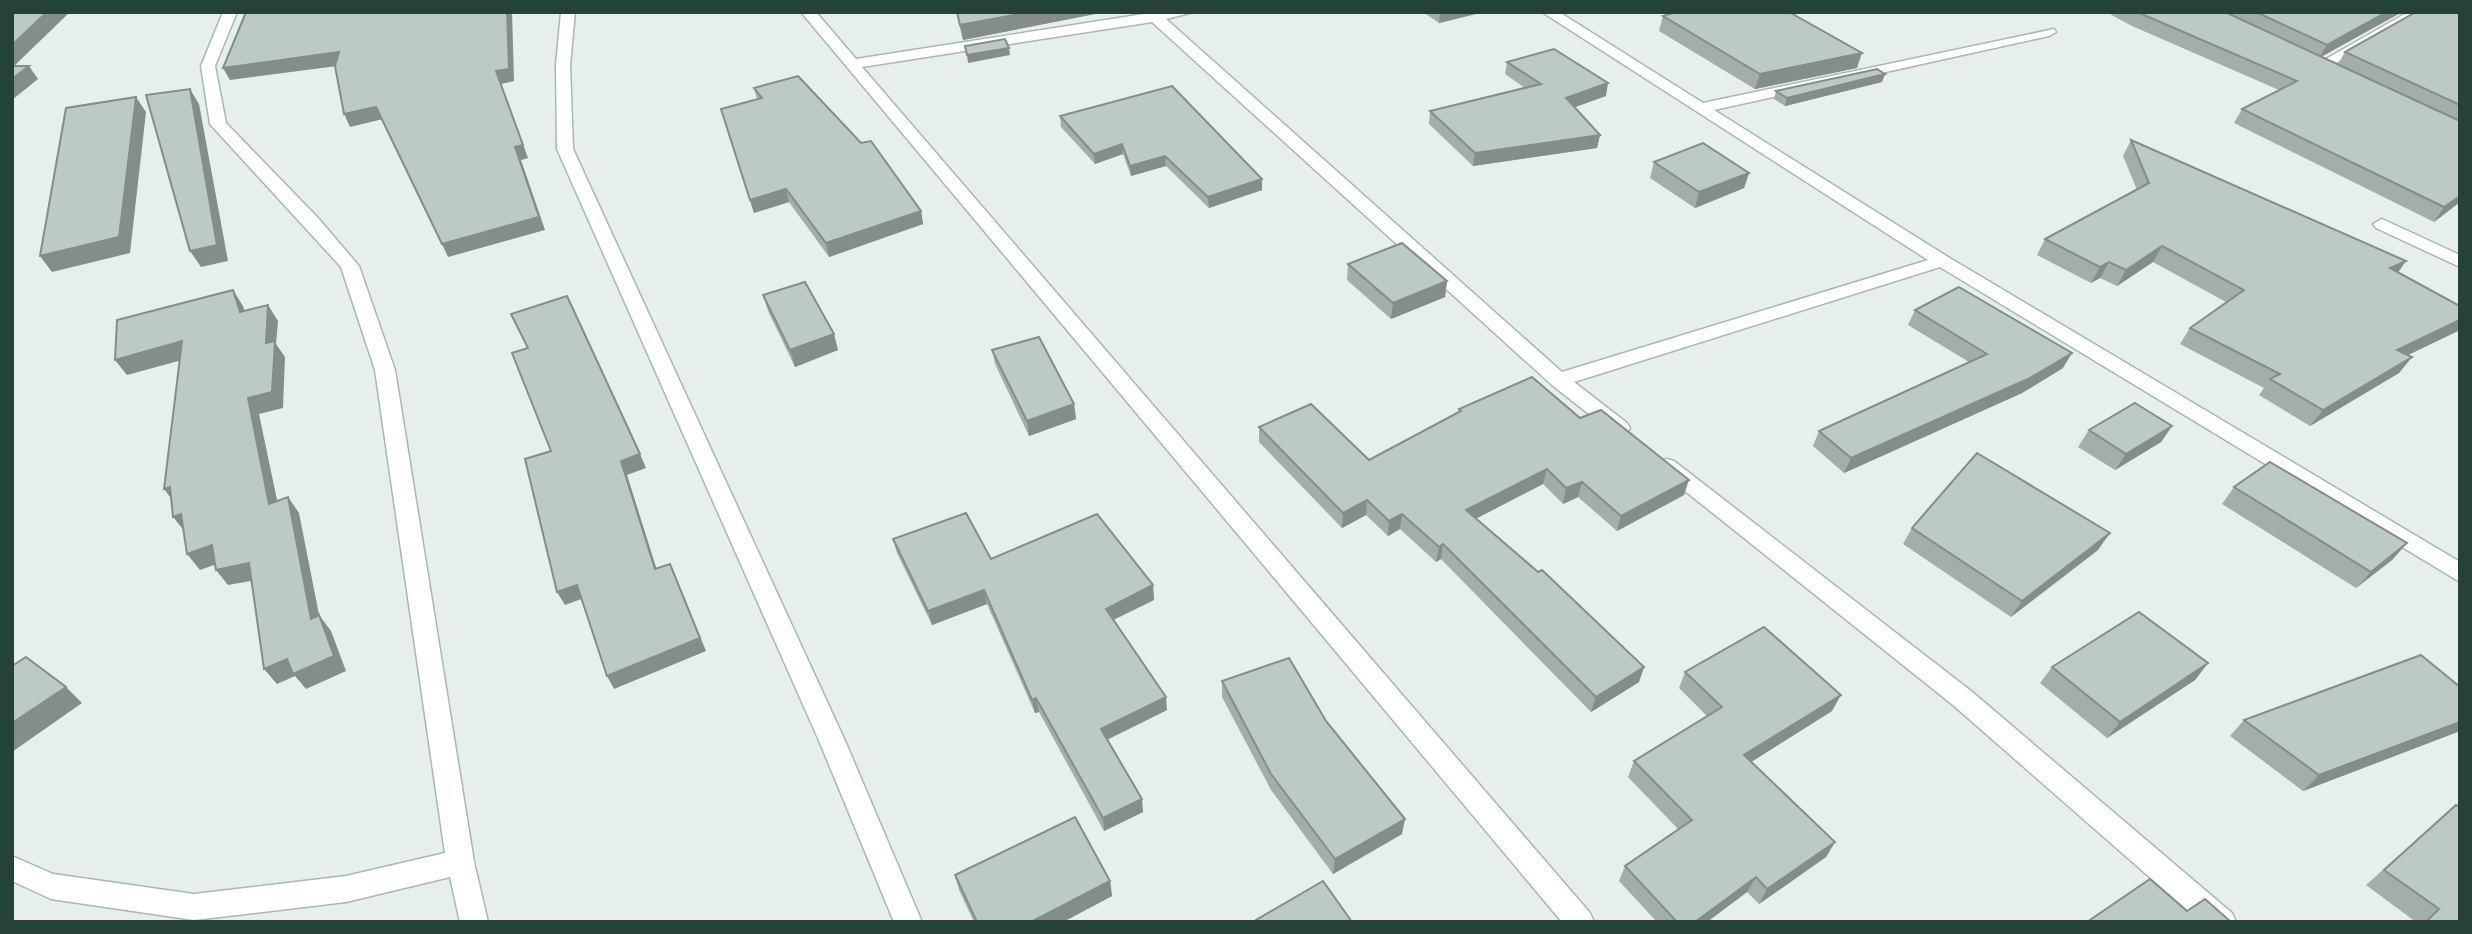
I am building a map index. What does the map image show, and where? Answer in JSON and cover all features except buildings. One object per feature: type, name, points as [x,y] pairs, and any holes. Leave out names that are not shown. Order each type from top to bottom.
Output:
[{"type":"street","points":[[230,12],[208,66],[218,124],[313,222],[350,266],[385,370],[460,862],[474,922]]},
{"type":"street","points":[[568,12],[563,65],[565,149],[833,743],[908,922]]},
{"type":"street","points":[[808,12],[1580,922]]},
{"type":"street","points":[[851,64],[1152,15],[1187,12]]},
{"type":"street","points":[[1549,12],[1942,261],[2460,573]]},
{"type":"street","points":[[2336,75],[2313,64],[2419,12]]},
{"type":"street","points":[[1152,15],[1559,380],[1962,698],[2222,922]]},
{"type":"street","points":[[1700,108],[2049,32]]},
{"type":"street","points":[[2382,224],[2460,262]]},
{"type":"street","points":[[1559,380],[1942,261]]},
{"type":"street","points":[[12,868],[51,886],[194,907],[346,889],[460,862]]}]
